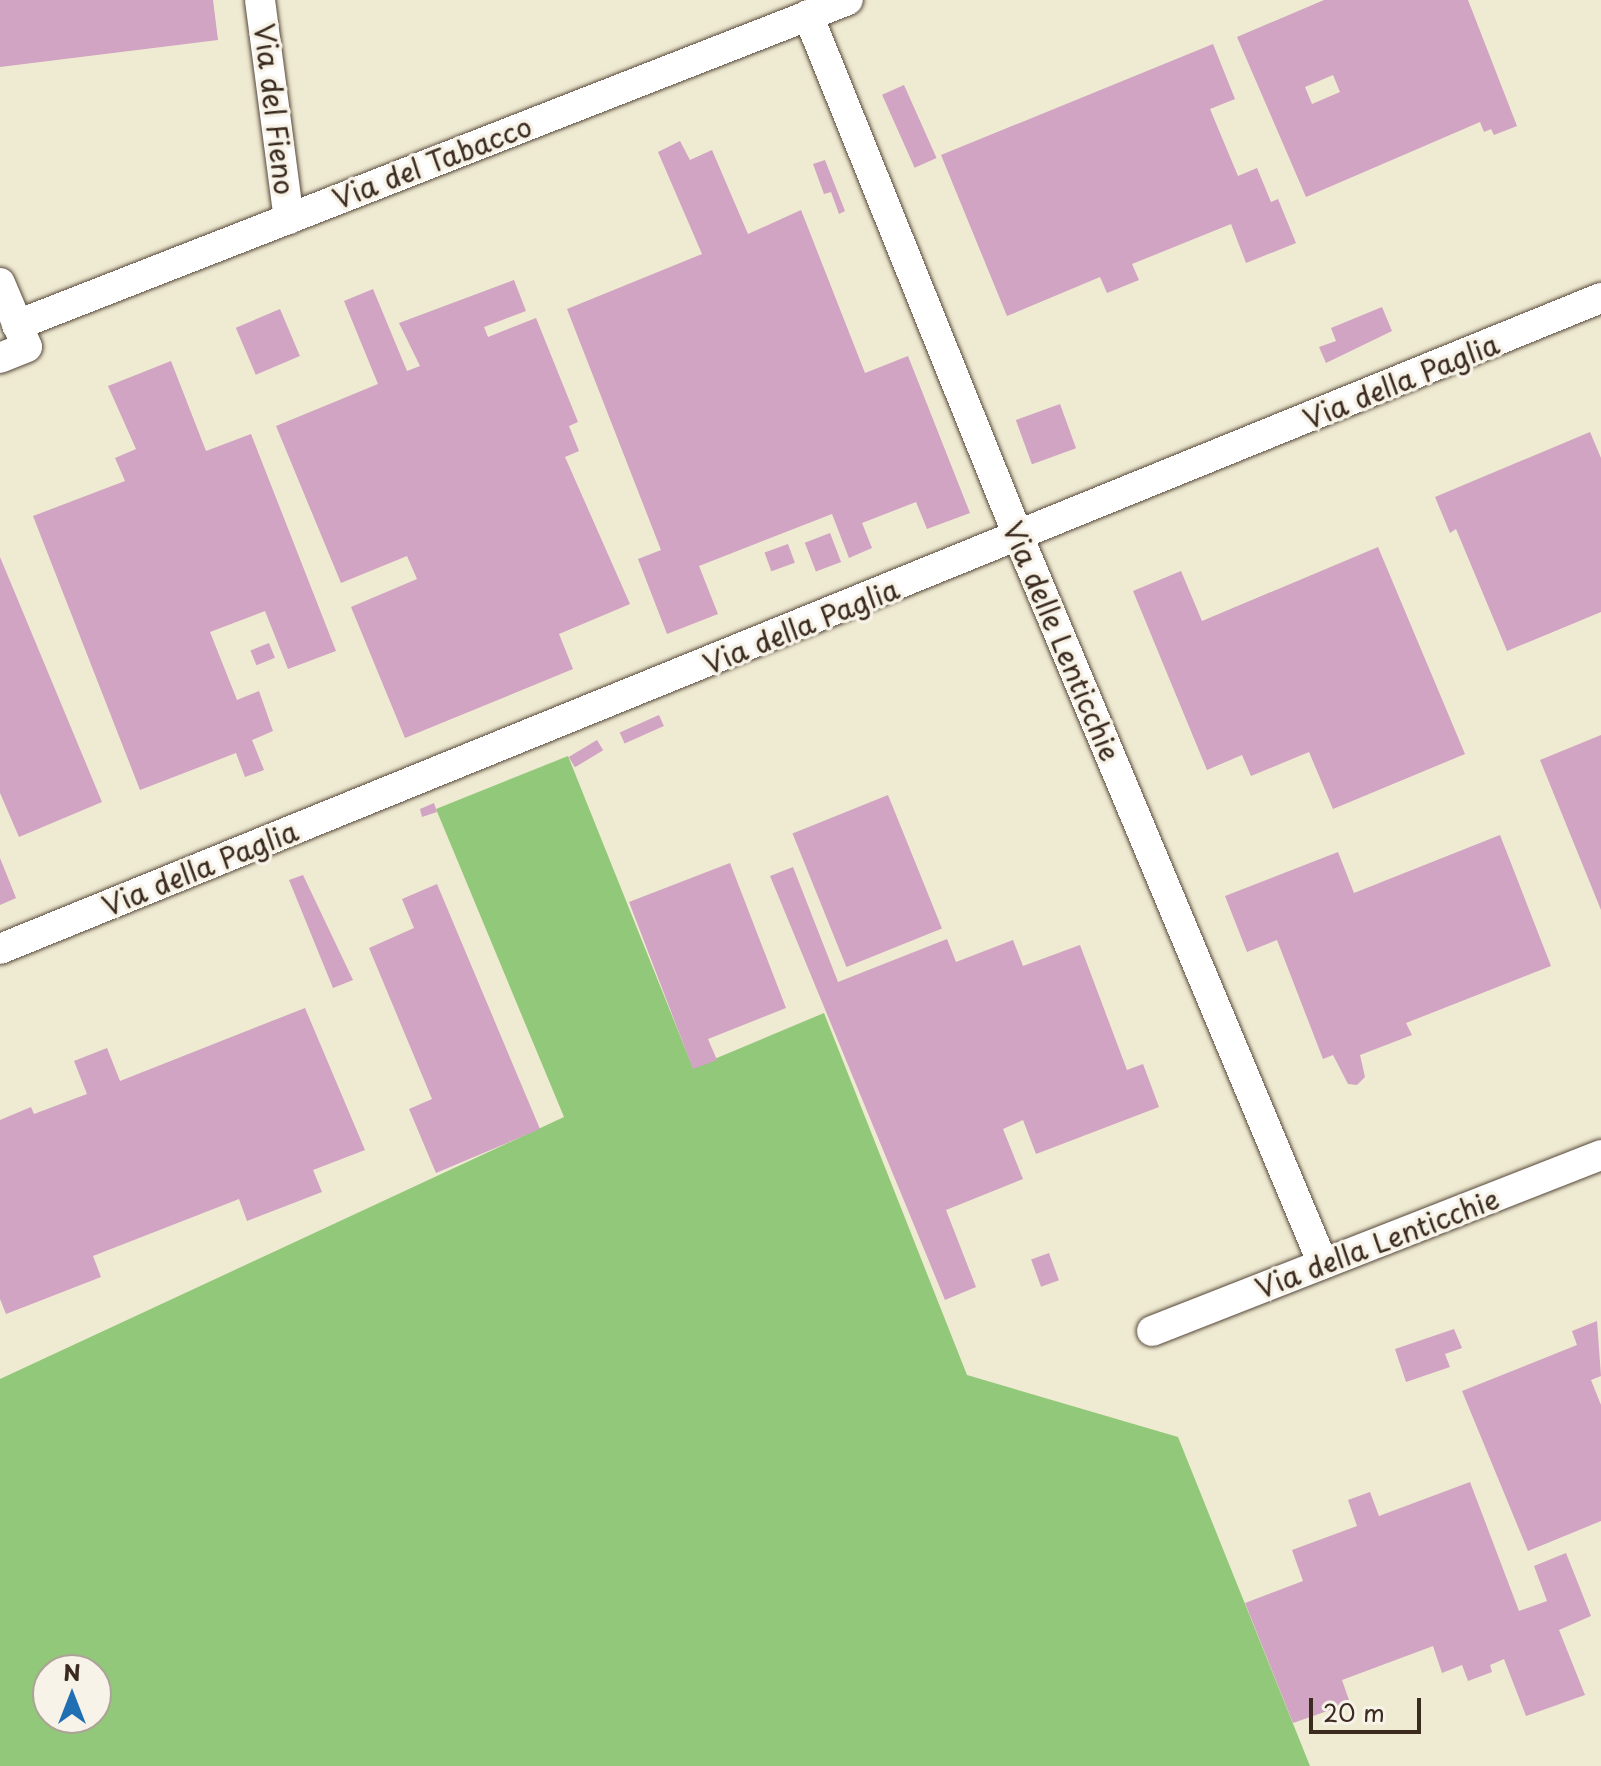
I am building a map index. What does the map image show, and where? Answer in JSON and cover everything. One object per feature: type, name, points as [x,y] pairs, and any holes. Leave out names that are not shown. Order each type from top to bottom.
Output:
[{"type":"street","name":"Via del Fieno","points":[[260,0],[289,219]]},
{"type":"street","name":"Via del Tabacco","points":[[15,344],[289,219],[848,0]]},
{"type":"street","name":"Via delle Lenticchie","points":[[808,15],[1019,538],[1323,1264]]},
{"type":"street","points":[[0,283],[15,344]]},
{"type":"street","name":"Via della Paglia","points":[[0,949],[1019,538],[1601,298]]},
{"type":"street","name":"Via della Lenticchie","points":[[1152,1331],[1601,1155]]},
{"type":"green space","points":[[568,756],[693,1068],[824,1013],[967,1375],[1178,1437],[1310,1766],[0,1766],[0,1379],[564,1117],[436,809]]},
{"type":"building","points":[[0,0],[213,0],[218,40],[0,67]]},
{"type":"building","points":[[1324,0],[1468,0],[1517,126],[1494,135],[1491,129],[1484,132],[1480,122],[1306,197],[1237,37]],"holes":[[[1333,75],[1340,92],[1312,104],[1305,87]]]},
{"type":"building","points":[[1213,44],[1235,99],[1210,109],[1238,176],[1257,168],[1271,202],[1278,199],[1296,243],[1246,263],[1231,224],[1132,264],[1139,280],[1107,293],[1100,277],[1007,316],[941,155]]},
{"type":"building","points":[[904,85],[937,158],[915,168],[882,95]]},
{"type":"building","points":[[680,141],[690,160],[712,150],[748,234],[801,210],[865,373],[908,356],[970,513],[927,529],[916,502],[862,523],[872,548],[849,558],[832,514],[699,566],[718,614],[667,634],[638,559],[661,550],[567,309],[702,254],[658,152]]},
{"type":"building","points":[[825,160],[845,211],[839,214],[831,192],[824,194],[813,164]]},
{"type":"building","points":[[514,280],[526,311],[484,327],[488,337],[536,318],[578,422],[569,426],[579,451],[565,457],[630,604],[559,634],[573,669],[405,738],[351,607],[417,579],[407,556],[341,583],[276,426],[378,384],[344,301],[373,289],[407,371],[420,366],[399,323]]},
{"type":"building","points":[[1382,307],[1392,331],[1326,363],[1319,347],[1336,341],[1331,328]]},
{"type":"building","points":[[280,309],[300,356],[256,375],[236,328]]},
{"type":"building","points":[[171,361],[206,451],[251,434],[336,651],[288,669],[265,611],[210,632],[237,700],[259,691],[273,731],[252,740],[264,770],[245,777],[236,753],[140,790],[33,516],[125,481],[115,458],[136,449],[108,386]]},
{"type":"building","points":[[1060,404],[1076,448],[1032,464],[1016,420]]},
{"type":"building","points":[[1590,432],[1601,458],[1601,612],[1507,651],[1456,529],[1450,533],[1435,497]]},
{"type":"building","points":[[830,533],[841,562],[816,572],[805,543]]},
{"type":"building","points":[[788,544],[795,563],[771,571],[765,553]]},
{"type":"building","points":[[1378,547],[1465,754],[1333,809],[1309,752],[1251,776],[1242,755],[1207,770],[1133,591],[1181,571],[1202,621]]},
{"type":"building","points":[[0,557],[102,802],[19,837],[0,793]]},
{"type":"building","points":[[269,643],[275,658],[256,665],[250,650]]},
{"type":"building","points":[[659,715],[664,726],[625,743],[620,732]]},
{"type":"building","points":[[1601,735],[1601,910],[1540,760]]},
{"type":"building","points":[[597,740],[603,750],[575,767],[569,757]]},
{"type":"building","points":[[888,795],[942,929],[846,967],[793,834]]},
{"type":"building","points":[[434,803],[437,812],[422,817],[420,809]]},
{"type":"building","points":[[1500,835],[1551,966],[1406,1023],[1412,1035],[1360,1055],[1365,1077],[1357,1085],[1348,1084],[1333,1055],[1323,1059],[1277,940],[1247,952],[1225,896],[1338,852],[1354,893]]},
{"type":"building","points":[[0,858],[16,898],[0,905]]},
{"type":"building","points":[[730,863],[786,1008],[708,1039],[717,1060],[693,1069],[629,902]]},
{"type":"building","points":[[793,867],[838,982],[947,939],[956,962],[1013,940],[1023,966],[1080,945],[1127,1070],[1143,1064],[1159,1107],[1036,1154],[1023,1120],[1003,1129],[1023,1179],[946,1210],[976,1287],[945,1300],[770,876]]},
{"type":"building","points":[[303,875],[353,980],[333,988],[289,880]]},
{"type":"building","points":[[437,884],[540,1129],[436,1173],[409,1109],[432,1099],[369,948],[414,928],[402,899]]},
{"type":"building","points":[[305,1008],[365,1150],[313,1170],[322,1192],[247,1221],[239,1199],[93,1256],[101,1277],[6,1314],[0,1299],[0,1120],[31,1107],[34,1114],[87,1094],[74,1061],[107,1048],[120,1081]]},
{"type":"building","points":[[1049,1253],[1059,1280],[1041,1287],[1031,1259]]},
{"type":"building","points":[[1597,1321],[1601,1376],[1591,1380],[1601,1405],[1601,1521],[1528,1551],[1462,1391],[1577,1345],[1572,1331]]},
{"type":"building","points":[[1454,1329],[1462,1348],[1445,1354],[1450,1367],[1406,1382],[1395,1349]]},
{"type":"building","points":[[1470,1482],[1519,1611],[1547,1601],[1534,1566],[1566,1553],[1591,1616],[1559,1630],[1585,1695],[1526,1716],[1504,1659],[1490,1665],[1492,1672],[1468,1681],[1462,1665],[1442,1673],[1433,1646],[1342,1680],[1350,1703],[1293,1723],[1245,1603],[1303,1581],[1292,1550],[1357,1526],[1348,1500],[1370,1492],[1379,1516]]}]
